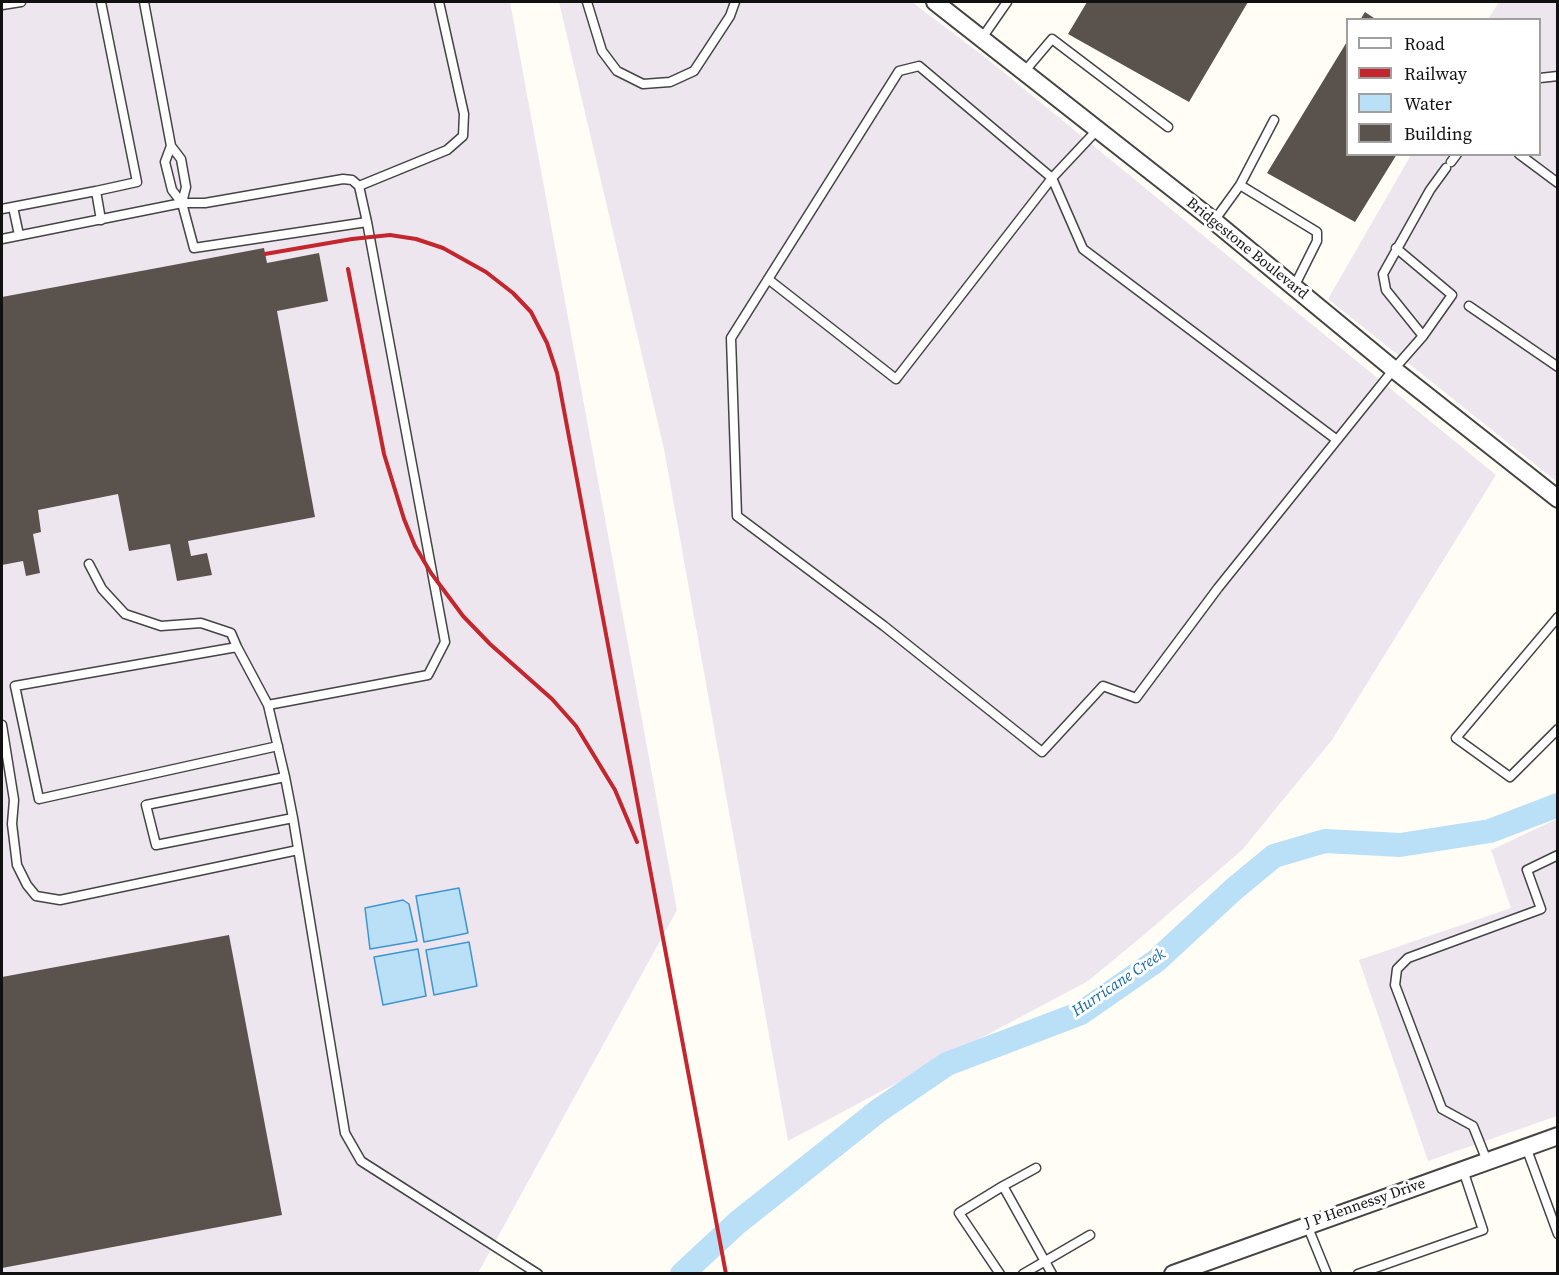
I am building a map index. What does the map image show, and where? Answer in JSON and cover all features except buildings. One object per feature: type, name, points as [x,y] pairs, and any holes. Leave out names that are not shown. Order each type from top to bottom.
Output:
[{"type":"street","name":"Bridgestone Boulevard","points":[[935,2],[1214,221],[1557,499]]},
{"type":"street","name":"J P Hennessy Drive","points":[[1173,1274],[1306,1224],[1557,1136]]},
{"type":"lane","points":[[2,5],[21,2]]},
{"type":"lane","points":[[2,209],[137,182],[101,2]]},
{"type":"lane","points":[[144,2],[171,146],[181,159],[186,187],[182,203]]},
{"type":"lane","points":[[359,186],[447,150],[463,136],[464,114],[439,2]]},
{"type":"lane","points":[[587,2],[602,51],[617,71],[643,84],[670,82],[694,71],[730,16],[735,2]]},
{"type":"lane","points":[[982,38],[1007,2]]},
{"type":"lane","points":[[1024,72],[1052,39],[1168,127]]},
{"type":"lane","points":[[1337,440],[1083,249],[1052,178],[919,66],[899,70],[731,338],[737,516],[884,626],[1042,752],[1103,686],[1136,698],[1218,588],[1423,336],[1452,295],[1396,248]]},
{"type":"lane","points":[[1541,78],[1557,76]]},
{"type":"lane","points":[[1214,221],[1240,185],[1274,120]]},
{"type":"lane","points":[[768,279],[896,379],[1052,178],[1098,129]]},
{"type":"lane","points":[[171,146],[165,162],[172,190],[182,203],[194,248],[367,222]]},
{"type":"lane","points":[[1423,336],[1386,291],[1383,274],[1430,190],[1455,156]]},
{"type":"lane","points":[[1522,156],[1557,183]]},
{"type":"lane","points":[[2,239],[182,203],[205,203],[343,179],[352,180],[359,186],[445,642],[428,675],[268,705]]},
{"type":"lane","points":[[1240,185],[1317,232],[1317,242],[1294,287]]},
{"type":"lane","points":[[96,191],[101,220]]},
{"type":"lane","points":[[13,207],[19,236]]},
{"type":"lane","points":[[1469,306],[1557,367]]},
{"type":"lane","points":[[89,564],[102,589],[125,614],[161,626],[201,623],[231,633],[268,705],[285,777],[345,1132],[361,1161],[538,1274]]},
{"type":"lane","points":[[1557,617],[1456,738],[1510,777],[1557,729]]},
{"type":"lane","points":[[237,647],[15,686],[39,799],[278,746]]},
{"type":"lane","points":[[2,725],[14,800],[12,824],[17,865],[27,885],[36,896],[60,900],[298,850]]},
{"type":"lane","points":[[285,777],[146,805],[156,845],[292,818]]},
{"type":"lane","points":[[1487,1161],[1473,1126],[1442,1109],[1395,985],[1397,969],[1408,958],[1540,909],[1527,870],[1557,855]]},
{"type":"lane","points":[[1526,1147],[1557,1233]]},
{"type":"lane","points":[[1000,1274],[959,1213],[1036,1168]]},
{"type":"lane","points":[[1358,1274],[1483,1230],[1463,1169]]},
{"type":"lane","points":[[1003,1186],[1052,1274]]},
{"type":"lane","points":[[1306,1224],[1327,1274]]},
{"type":"lane","points":[[1023,1274],[1090,1235]]},
{"type":"shaded area","points":[[2,2],[510,2],[677,910],[478,1273],[2,1274]]},
{"type":"shaded area","points":[[559,2],[912,2],[991,62],[1496,475],[1332,740],[1242,850],[1088,981],[788,1141],[664,449]]},
{"type":"shaded area","points":[[1499,2],[1557,2],[1557,482],[1328,299],[1410,156],[1541,156],[1541,18],[1489,18]]},
{"type":"shaded area","points":[[1557,819],[1557,1116],[1428,1161],[1359,960],[1511,908],[1491,850]]},
{"type":"water","points":[[459,888],[468,933],[424,942],[416,896]]},
{"type":"water","points":[[403,900],[409,904],[417,941],[370,949],[365,908]]},
{"type":"water","points":[[469,942],[477,986],[434,995],[426,950]]},
{"type":"water","points":[[418,949],[426,996],[383,1005],[374,957]]},
{"type":"waterway","name":"Hurricane Creek","points":[[682,1274],[737,1223],[878,1111],[947,1064],[1081,1013],[1156,961],[1234,889],[1274,856],[1325,841],[1400,845],[1490,831],[1558,805]]},
{"type":"railway","points":[[265,254],[390,235],[416,239],[443,248],[486,272],[513,293],[531,312],[547,343],[557,373],[726,1274]]},
{"type":"railway","points":[[348,269],[384,454],[404,519],[415,546],[431,573],[463,616],[490,644],[552,699],[576,726],[615,790],[637,842]]}]
